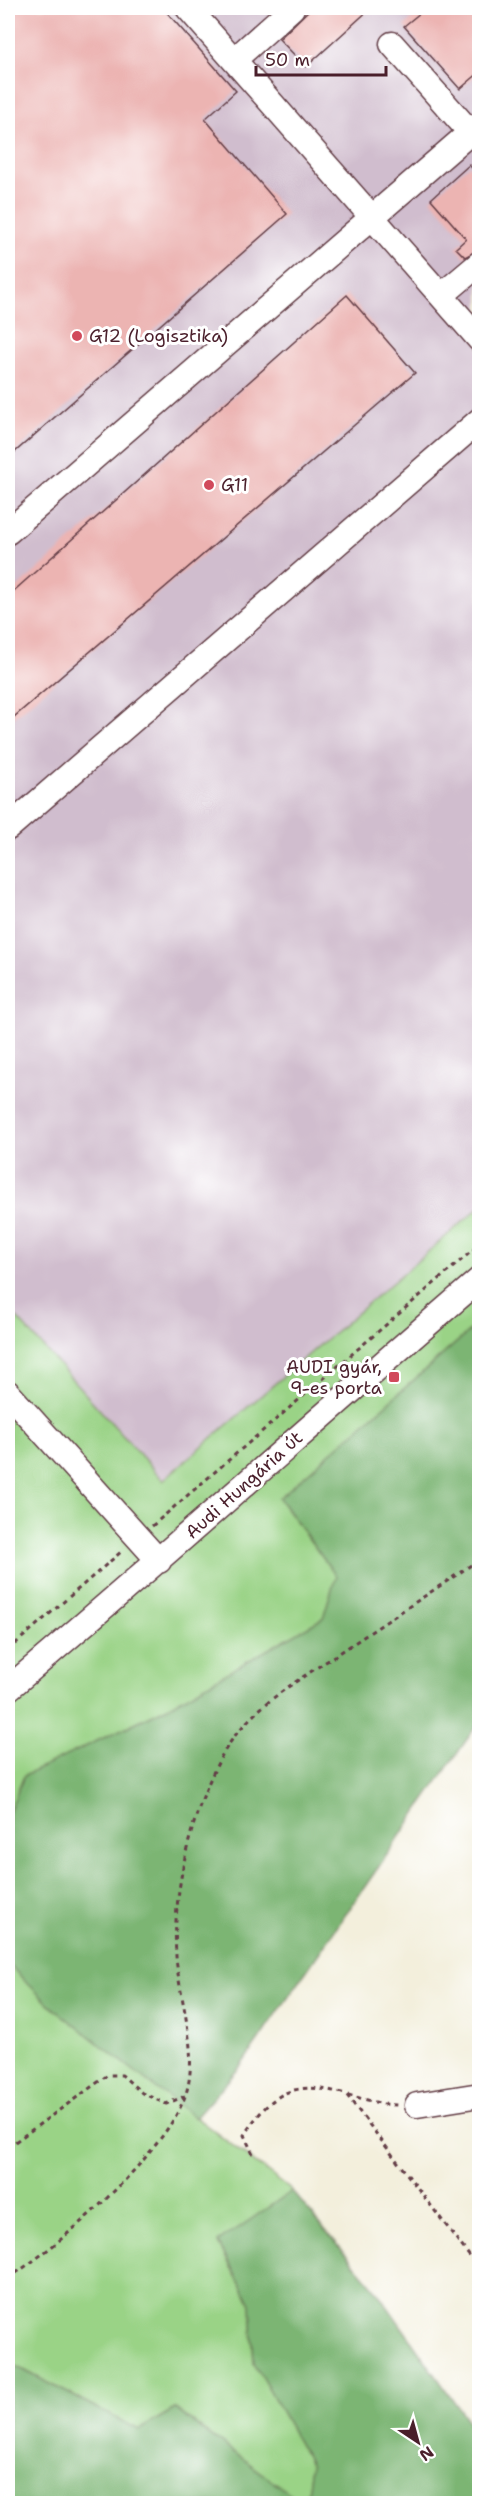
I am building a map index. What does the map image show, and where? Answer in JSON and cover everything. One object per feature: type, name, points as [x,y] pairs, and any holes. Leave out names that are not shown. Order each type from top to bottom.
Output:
[{"type":"street","points":[[188,8],[371,217],[442,295],[475,325]]},
{"type":"street","points":[[234,60],[292,8]]},
{"type":"street","points":[[8,532],[475,128],[392,44]]},
{"type":"street","points":[[442,295],[480,262]]},
{"type":"street","points":[[8,828],[480,420]]},
{"type":"street","name":"Audi Hungária út","points":[[8,1689],[159,1561],[263,1466],[480,1279]]},
{"type":"street","points":[[8,1393],[159,1561]]},
{"type":"street","points":[[417,2105],[480,2095]]},
{"type":"path","points":[[8,1650],[480,1244]]},
{"type":"path","points":[[8,2278],[76,2226],[133,2170],[178,2114],[188,2086],[190,2057],[176,1956],[178,1889],[185,1854],[197,1815],[221,1757],[240,1729],[278,1694],[480,1559]]},
{"type":"path","points":[[8,2146],[108,2075],[122,2075],[142,2093],[166,2104],[185,2096]]},
{"type":"path","points":[[253,2154],[244,2135],[261,2109],[284,2092],[323,2088],[383,2104],[417,2105]]},
{"type":"path","points":[[346,2094],[480,2270]]},
{"type":"shaded area","points":[[8,8],[479,8],[479,1208],[162,1480],[8,1308]]},
{"type":"green space","points":[[479,1208],[479,1323],[279,1498],[336,1576],[323,1618],[164,1709],[24,1776],[8,1815],[8,1308],[163,1480]]},
{"type":"green space","points":[[479,1323],[479,1722],[240,2067],[195,2118],[53,2008],[8,1964],[8,1815],[24,1776],[164,1709],[323,1618],[336,1576],[279,1498]]},
{"type":"green space","points":[[8,1964],[53,2008],[292,2191],[218,2243],[251,2304],[254,2363],[311,2465],[306,2503],[302,2503],[175,2409],[139,2430],[8,2362]]},
{"type":"green space","points":[[292,2191],[374,2287],[479,2437],[479,2503],[306,2503],[311,2465],[254,2363],[251,2304],[218,2242]]},
{"type":"green space","points":[[8,2362],[139,2430],[175,2409],[303,2503],[8,2503]]},
{"type":"building","name":"G12 (Logisztika)","points":[[8,8],[163,8],[236,91],[205,119],[287,214],[8,458]]},
{"type":"building","points":[[311,8],[371,8],[306,67],[279,39]]},
{"type":"building","points":[[426,8],[480,8],[480,72],[460,89],[404,26]]},
{"type":"building","points":[[469,165],[480,176],[480,249],[465,257],[456,248],[466,239],[431,199]]},
{"type":"building","name":"G11","points":[[347,295],[415,373],[8,722],[8,596]]},
{"type":"place","name":"G12 (Logisztika)","points":[[77,336]]},
{"type":"place","name":"G11","points":[[209,485]]},
{"type":"place","name":"AUDI gyár, 9-es porta","points":[[394,1377]]}]
